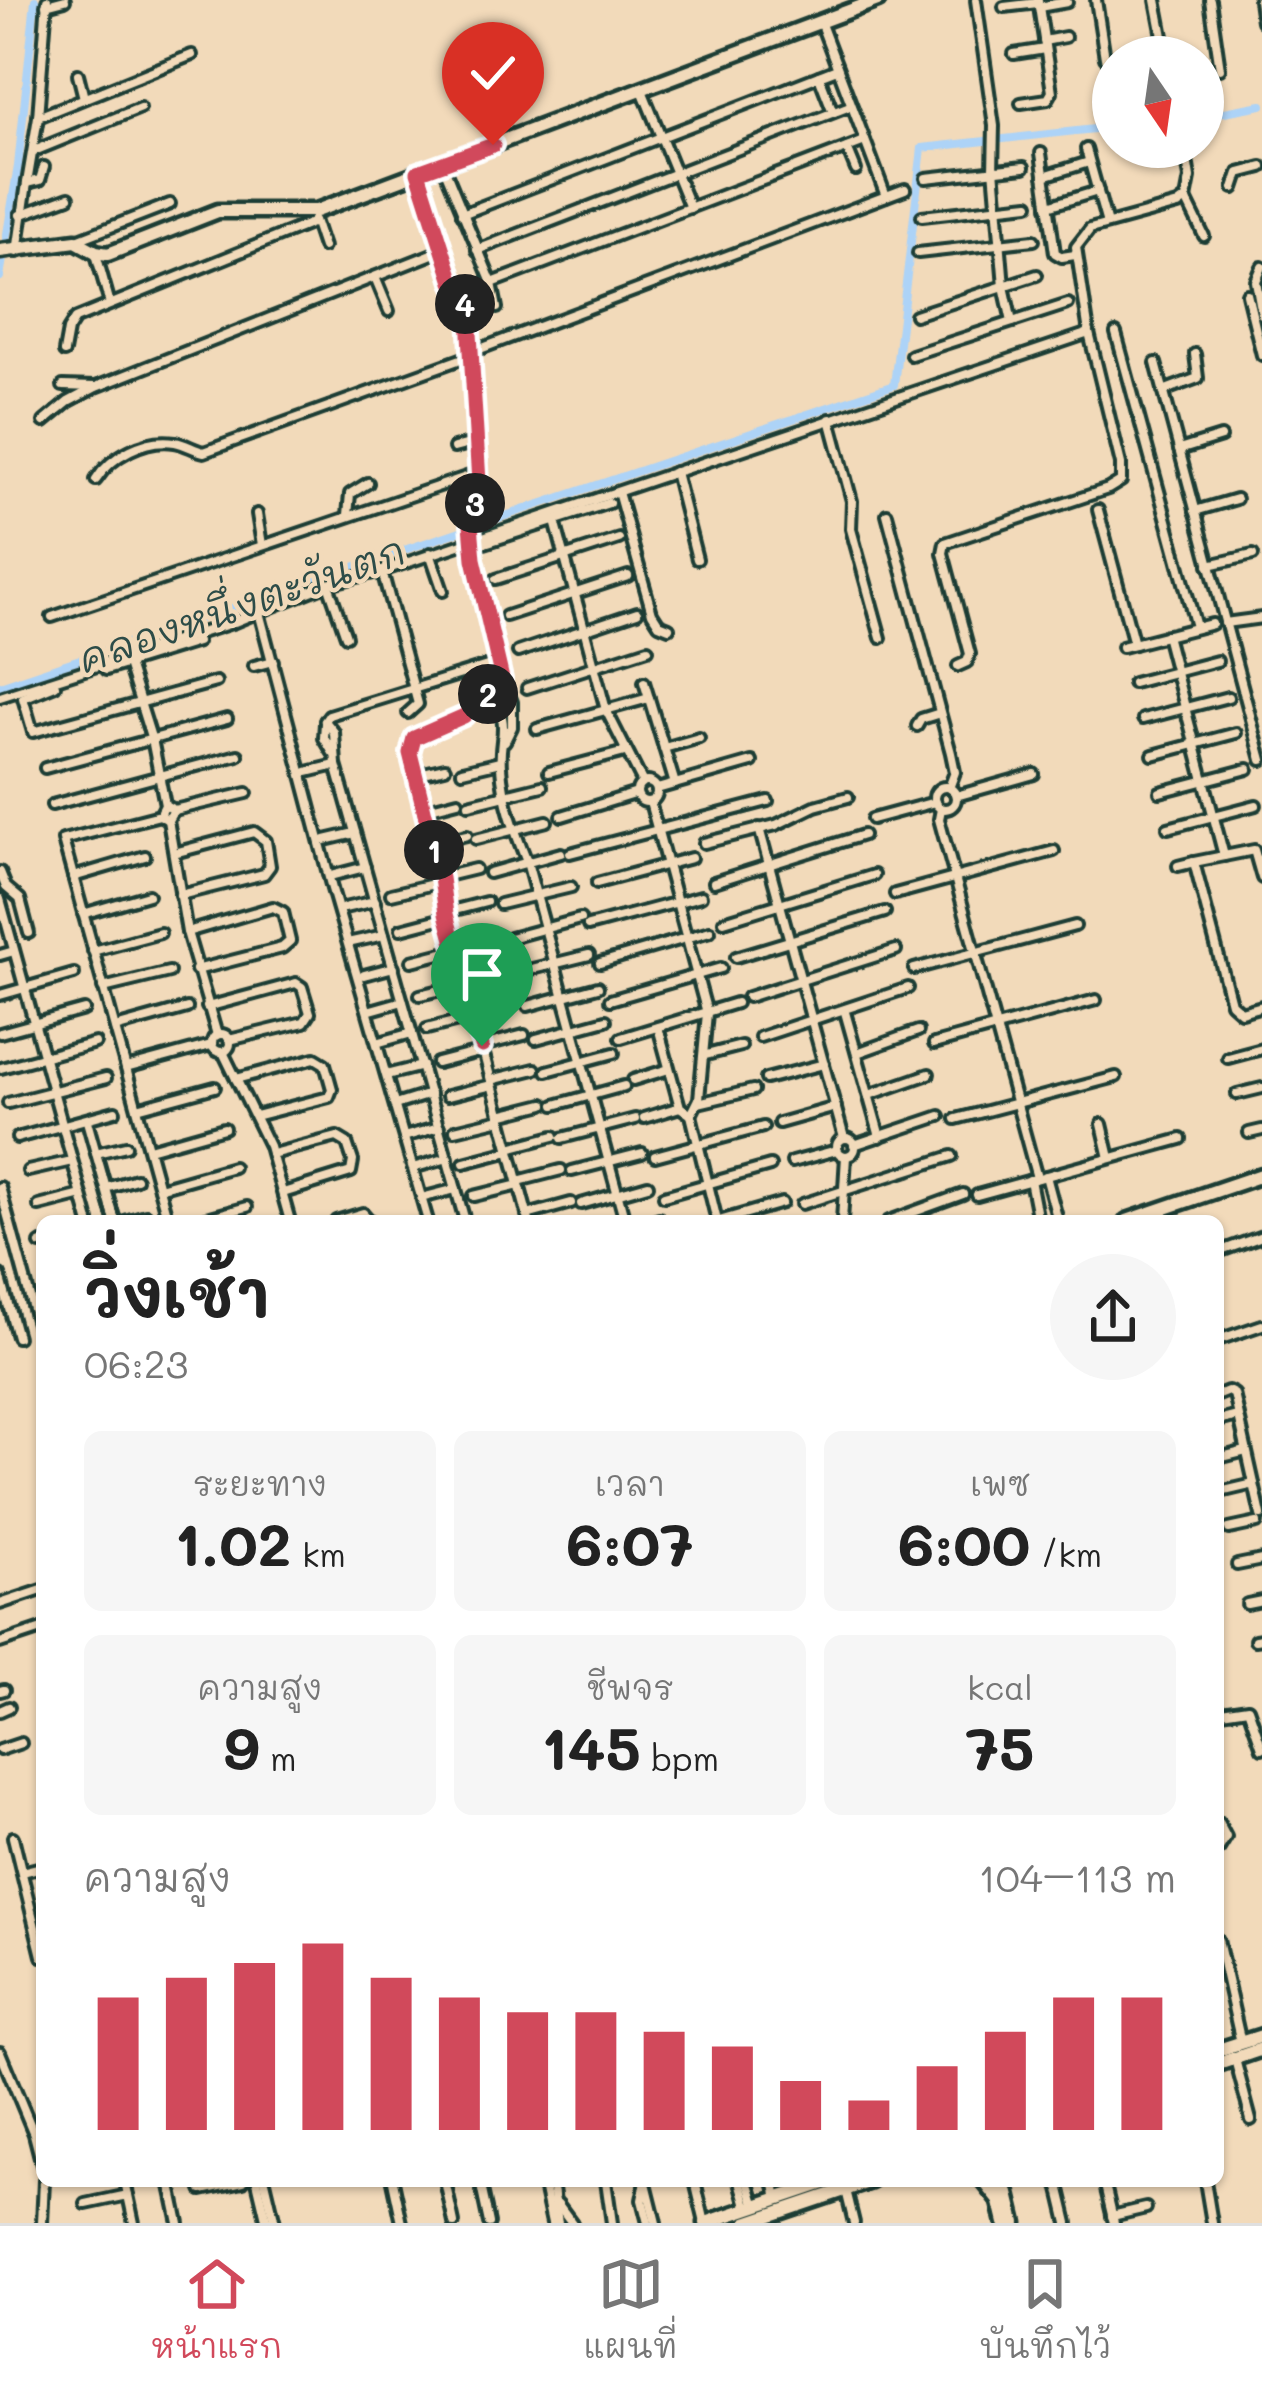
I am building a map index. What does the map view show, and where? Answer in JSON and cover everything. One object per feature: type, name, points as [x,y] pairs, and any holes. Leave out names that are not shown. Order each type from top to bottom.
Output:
[{"type":"main road","points":[[10,251],[76,241],[108,254],[208,214],[286,212],[313,217],[418,172],[874,1]]},
{"type":"main road","points":[[1147,1215],[1261,1181]]},
{"type":"main road","points":[[1168,1215],[1261,1181]]},
{"type":"main road","points":[[1224,2048],[1262,2036]]},
{"type":"main road","points":[[1224,2062],[1262,2049]]},
{"type":"main road","points":[[755,2217],[778,2198],[812,2187]]},
{"type":"main road","points":[[705,2223],[755,2217],[852,2187]]},
{"type":"main road","points":[[989,2187],[1000,2200]]},
{"type":"main road","points":[[997,2187],[1005,2223]]},
{"type":"main road","points":[[1006,2187],[1015,2223]]},
{"type":"street","points":[[10,251],[38,117],[46,3],[65,0]]},
{"type":"street","points":[[839,0],[843,15]]},
{"type":"street","points":[[976,0],[994,136],[1004,286],[1012,322]]},
{"type":"street","points":[[1096,0],[1102,36]]},
{"type":"street","points":[[1156,0],[1163,36]]},
{"type":"street","points":[[1210,0],[1215,36]]},
{"type":"street","points":[[1259,0],[1262,21]]},
{"type":"street","points":[[1004,7],[1067,2]]},
{"type":"street","points":[[1021,103],[1051,96],[1039,3]]},
{"type":"street","points":[[820,24],[886,196]]},
{"type":"street","points":[[1014,54],[1065,37]]},
{"type":"street","points":[[38,117],[192,55]]},
{"type":"street","points":[[462,214],[837,69]]},
{"type":"street","points":[[78,74],[84,98]]},
{"type":"street","points":[[819,76],[833,112]]},
{"type":"street","points":[[825,93],[843,85]]},
{"type":"street","points":[[642,90],[690,208]]},
{"type":"street","points":[[477,250],[850,106]]},
{"type":"street","points":[[33,151],[140,108]]},
{"type":"street","points":[[492,283],[865,141]]},
{"type":"street","points":[[847,148],[856,170]]},
{"type":"street","points":[[1086,149],[1107,224]]},
{"type":"street","points":[[1041,153],[1055,253],[1075,255]]},
{"type":"street","points":[[1044,176],[1089,162]]},
{"type":"street","points":[[442,164],[492,283],[497,308]]},
{"type":"street","points":[[27,183],[40,180],[44,167]]},
{"type":"street","points":[[926,178],[1024,167]]},
{"type":"street","points":[[1234,188],[1239,172],[1262,167]]},
{"type":"street","points":[[958,666],[970,654],[943,553],[945,543],[1108,489],[1122,477],[1075,255],[1084,233],[1186,199],[1188,168]]},
{"type":"street","points":[[418,172],[469,317],[480,499],[471,508],[471,538],[497,663],[512,702],[513,718],[500,762],[506,795],[624,1215]]},
{"type":"street","points":[[1190,185],[1204,186]]},
{"type":"street","points":[[96,480],[113,458],[135,449],[168,441],[204,452],[904,189]]},
{"type":"street","points":[[1048,206],[1098,191]]},
{"type":"street","points":[[20,214],[69,197]]},
{"type":"street","points":[[1186,199],[1204,236]]},
{"type":"street","points":[[76,241],[170,204]]},
{"type":"street","points":[[922,217],[1029,204]]},
{"type":"street","points":[[286,212],[292,231]]},
{"type":"street","points":[[64,352],[75,319],[292,231],[313,217],[323,247]]},
{"type":"street","points":[[918,253],[1034,240]]},
{"type":"street","points":[[44,422],[68,401],[96,387],[445,249]]},
{"type":"street","points":[[96,252],[110,304]]},
{"type":"street","points":[[1262,267],[1256,281],[1262,314]]},
{"type":"street","points":[[915,315],[1037,275]]},
{"type":"street","points":[[376,277],[389,311]]},
{"type":"street","points":[[1246,294],[1262,355]]},
{"type":"street","points":[[910,355],[1068,304]]},
{"type":"street","points":[[0,697],[1089,333]]},
{"type":"street","points":[[1117,333],[1196,627]]},
{"type":"street","points":[[1163,391],[1198,378],[1195,354]]},
{"type":"street","points":[[1156,363],[1262,760]]},
{"type":"street","points":[[63,386],[96,387]]},
{"type":"street","points":[[830,419],[852,501],[850,529],[881,638]]},
{"type":"street","points":[[1179,450],[1221,437]]},
{"type":"street","points":[[454,448],[477,442]]},
{"type":"street","points":[[52,617],[478,472]]},
{"type":"street","points":[[675,472],[697,559]]},
{"type":"street","points":[[349,515],[350,494],[368,483]]},
{"type":"street","points":[[618,491],[652,613],[659,624],[669,628]]},
{"type":"street","points":[[1195,511],[1236,499]]},
{"type":"street","points":[[485,543],[609,503]]},
{"type":"street","points":[[1098,510],[1134,644]]},
{"type":"street","points":[[257,514],[262,545]]},
{"type":"street","points":[[872,819],[938,805],[952,807],[955,772],[887,514]]},
{"type":"street","points":[[555,521],[605,710],[643,783]]},
{"type":"street","points":[[496,579],[619,539]]},
{"type":"street","points":[[430,554],[443,591]]},
{"type":"street","points":[[1209,565],[1253,556]]},
{"type":"street","points":[[382,571],[418,707],[408,713]]},
{"type":"street","points":[[506,616],[628,576]]},
{"type":"street","points":[[328,584],[346,636]]},
{"type":"street","points":[[518,652],[637,612]]},
{"type":"street","points":[[259,613],[426,1215]]},
{"type":"street","points":[[1225,623],[1262,618]]},
{"type":"street","points":[[1122,647],[1212,624]]},
{"type":"street","points":[[1166,635],[1225,856]]},
{"type":"street","points":[[106,670],[197,641]]},
{"type":"street","points":[[527,688],[648,649]]},
{"type":"street","points":[[254,666],[273,661]]},
{"type":"street","points":[[1133,683],[1217,661]]},
{"type":"street","points":[[463,1215],[336,760],[325,738],[326,721],[329,715],[497,663]]},
{"type":"street","points":[[128,664],[152,739],[187,932],[196,970],[207,1007],[217,1035],[229,1040],[304,1022],[310,1013],[302,987],[296,983],[207,1007]]},
{"type":"street","points":[[502,679],[455,721],[414,738],[410,753],[525,1215]]},
{"type":"street","points":[[55,685],[23,698],[33,732],[216,682]]},
{"type":"street","points":[[644,682],[675,784]]},
{"type":"street","points":[[488,694],[500,707],[505,741]]},
{"type":"street","points":[[1143,719],[1228,697]]},
{"type":"street","points":[[537,729],[649,698]]},
{"type":"street","points":[[917,726],[924,717],[940,713]]},
{"type":"street","points":[[45,768],[227,719]]},
{"type":"street","points":[[1153,755],[1236,733]]},
{"type":"street","points":[[664,748],[699,738]]},
{"type":"street","points":[[549,772],[625,752]]},
{"type":"street","points":[[52,805],[238,755]]},
{"type":"street","points":[[307,772],[336,760]]},
{"type":"street","points":[[462,771],[500,762]]},
{"type":"street","points":[[657,789],[752,762]]},
{"type":"street","points":[[415,775],[445,768]]},
{"type":"street","points":[[1160,792],[1248,769]]},
{"type":"street","points":[[1034,774],[936,792],[1016,1102],[1038,1178],[1055,1215]]},
{"type":"street","points":[[643,783],[657,789]]},
{"type":"street","points":[[562,816],[637,794],[643,783]]},
{"type":"street","points":[[423,810],[542,787]]},
{"type":"street","points":[[637,794],[641,801],[650,802],[657,789]]},
{"type":"street","points":[[166,1215],[62,840],[247,793]]},
{"type":"street","points":[[704,843],[848,797]]},
{"type":"street","points":[[489,873],[768,801]]},
{"type":"street","points":[[650,802],[707,1013],[706,1055],[698,1103],[691,1115]]},
{"type":"street","points":[[1168,828],[1256,805]]},
{"type":"street","points":[[432,843],[547,820]]},
{"type":"street","points":[[759,829],[844,1138],[847,1193],[843,1215]]},
{"type":"street","points":[[174,854],[254,832],[266,841],[270,866],[264,874],[180,895]]},
{"type":"street","points":[[326,840],[356,833]]},
{"type":"street","points":[[714,882],[862,835]]},
{"type":"street","points":[[1178,866],[1254,850],[1262,878]]},
{"type":"street","points":[[895,894],[1054,851]]},
{"type":"street","points":[[73,877],[145,856]]},
{"type":"street","points":[[597,884],[691,858]]},
{"type":"street","points":[[1194,862],[1231,1003],[1241,1012],[1262,1006]]},
{"type":"street","points":[[334,875],[365,867]]},
{"type":"street","points":[[391,894],[475,869]]},
{"type":"street","points":[[0,872],[6,887],[20,899],[28,933]]},
{"type":"street","points":[[724,921],[874,875]]},
{"type":"street","points":[[500,904],[571,887]]},
{"type":"street","points":[[82,914],[148,895]]},
{"type":"street","points":[[509,938],[701,896]]},
{"type":"street","points":[[0,899],[87,1215]]},
{"type":"street","points":[[344,908],[375,901]]},
{"type":"street","points":[[401,928],[486,902]]},
{"type":"street","points":[[187,932],[273,907],[283,912],[288,926],[290,941],[282,948],[196,970]]},
{"type":"street","points":[[736,957],[885,911]]},
{"type":"street","points":[[914,969],[1075,926]]},
{"type":"street","points":[[599,963],[710,932]]},
{"type":"street","points":[[93,951],[160,933]]},
{"type":"street","points":[[352,942],[384,935]]},
{"type":"street","points":[[412,961],[496,936]]},
{"type":"street","points":[[748,997],[896,950]]},
{"type":"street","points":[[0,956],[14,951]]},
{"type":"street","points":[[520,972],[589,955]]},
{"type":"street","points":[[364,975],[394,968]]},
{"type":"street","points":[[610,1000],[722,968]]},
{"type":"street","points":[[420,995],[505,969]]},
{"type":"street","points":[[104,988],[169,972]]},
{"type":"street","points":[[0,995],[74,974]]},
{"type":"street","points":[[528,1006],[598,987]]},
{"type":"street","points":[[760,1037],[908,988]]},
{"type":"street","points":[[934,1044],[1096,1000]]},
{"type":"street","points":[[371,1010],[403,1001]]},
{"type":"street","points":[[427,1029],[515,1003]]},
{"type":"street","points":[[621,1038],[736,1003]]},
{"type":"street","points":[[115,1028],[187,1008]]},
{"type":"street","points":[[0,1033],[84,1010]]},
{"type":"street","points":[[845,1012],[880,1137]]},
{"type":"street","points":[[536,1039],[606,1020]]},
{"type":"street","points":[[658,1027],[680,1107],[691,1115],[716,1215]]},
{"type":"street","points":[[857,1053],[918,1031]]},
{"type":"street","points":[[380,1042],[412,1033]]},
{"type":"street","points":[[126,1068],[211,1045],[217,1035]]},
{"type":"street","points":[[437,1063],[524,1035]]},
{"type":"street","points":[[211,1045],[214,1051],[223,1052],[229,1040]]},
{"type":"street","points":[[1,1068],[95,1043]]},
{"type":"street","points":[[706,1055],[741,1046]]},
{"type":"street","points":[[1228,1058],[1262,1049]]},
{"type":"street","points":[[223,1052],[272,1154],[289,1215]]},
{"type":"street","points":[[547,1071],[614,1053]]},
{"type":"street","points":[[236,1079],[315,1058],[324,1062],[332,1089],[329,1097],[256,1116]]},
{"type":"street","points":[[766,1079],[824,1064]]},
{"type":"street","points":[[390,1074],[422,1066]]},
{"type":"street","points":[[447,1096],[535,1069]]},
{"type":"street","points":[[455,1130],[669,1070]]},
{"type":"street","points":[[868,1095],[929,1073]]},
{"type":"street","points":[[956,1119],[1116,1077]]},
{"type":"street","points":[[8,1103],[106,1078]]},
{"type":"street","points":[[137,1108],[215,1087]]},
{"type":"street","points":[[1237,1094],[1262,1088]]},
{"type":"street","points":[[698,1103],[754,1090]]},
{"type":"street","points":[[398,1104],[430,1094]]},
{"type":"street","points":[[464,1163],[680,1107]]},
{"type":"street","points":[[779,1123],[836,1107]]},
{"type":"street","points":[[17,1138],[115,1111]]},
{"type":"street","points":[[854,1145],[940,1116]]},
{"type":"street","points":[[87,1121],[113,1215]]},
{"type":"street","points":[[1102,1124],[1110,1158]]},
{"type":"street","points":[[407,1136],[439,1127]]},
{"type":"street","points":[[655,1156],[763,1127]]},
{"type":"street","points":[[148,1149],[224,1128]]},
{"type":"street","points":[[1249,1133],[1262,1130]]},
{"type":"street","points":[[272,1154],[337,1137],[344,1138],[351,1154],[353,1167],[347,1175],[283,1192]]},
{"type":"street","points":[[844,1138],[854,1145]]},
{"type":"street","points":[[976,1195],[1181,1139]]},
{"type":"street","points":[[791,1162],[851,1154],[854,1145]]},
{"type":"street","points":[[96,1154],[126,1146]]},
{"type":"street","points":[[474,1196],[642,1154]]},
{"type":"street","points":[[802,1204],[952,1156]]},
{"type":"street","points":[[416,1167],[448,1158]]},
{"type":"street","points":[[28,1171],[72,1161]]},
{"type":"street","points":[[664,1196],[770,1166]]},
{"type":"street","points":[[159,1188],[233,1167]]},
{"type":"street","points":[[1038,1178],[1038,1215]]},
{"type":"street","points":[[106,1188],[136,1179]]},
{"type":"street","points":[[539,1215],[648,1185]]},
{"type":"street","points":[[0,1186],[36,1320]]},
{"type":"street","points":[[424,1197],[456,1189]]},
{"type":"street","points":[[905,1215],[963,1194]]},
{"type":"street","points":[[39,1206],[82,1195]]},
{"type":"street","points":[[739,1215],[782,1203]]},
{"type":"street","points":[[218,1215],[247,1207]]},
{"type":"street","points":[[1224,1250],[1262,1236]]},
{"type":"street","points":[[0,1275],[17,1337]]},
{"type":"street","points":[[1224,1338],[1262,1325]]},
{"type":"street","points":[[1224,1394],[1232,1392],[1261,1520],[1229,1529]]},
{"type":"street","points":[[1224,1418],[1238,1415]]},
{"type":"street","points":[[1224,1456],[1246,1451]]},
{"type":"street","points":[[1224,1491],[1254,1484]]},
{"type":"street","points":[[1238,1565],[1262,1560]]},
{"type":"street","points":[[0,1604],[36,1592]]},
{"type":"street","points":[[1246,1604],[1262,1601]]},
{"type":"street","points":[[0,1643],[36,1630]]},
{"type":"street","points":[[1224,1712],[1248,1708],[1262,1748]]},
{"type":"street","points":[[0,1750],[21,1743]]},
{"type":"street","points":[[13,1837],[36,1931]]},
{"type":"street","points":[[22,1872],[36,1868]]},
{"type":"street","points":[[1224,1967],[1241,2043]]},
{"type":"street","points":[[0,2052],[36,2142]]},
{"type":"street","points":[[1235,2058],[1251,2120]]},
{"type":"street","points":[[42,2223],[44,2187]]},
{"type":"street","points":[[126,2187],[134,2223]]},
{"type":"street","points":[[171,2187],[179,2223]]},
{"type":"street","points":[[202,2190],[216,2187]]},
{"type":"street","points":[[262,2187],[271,2223]]},
{"type":"street","points":[[394,2187],[402,2223]]},
{"type":"street","points":[[446,2187],[454,2223]]},
{"type":"street","points":[[480,2187],[489,2223]]},
{"type":"street","points":[[545,2187],[555,2223]]},
{"type":"street","points":[[553,2187],[555,2223]]},
{"type":"street","points":[[607,2187],[616,2223]]},
{"type":"street","points":[[647,2187],[652,2223]]},
{"type":"street","points":[[696,2187],[705,2223]]},
{"type":"street","points":[[746,2187],[755,2217]]},
{"type":"street","points":[[775,2187],[778,2198]]},
{"type":"street","points":[[1059,2187],[1068,2223]]},
{"type":"street","points":[[1105,2187],[1113,2219],[1146,2208]]},
{"type":"street","points":[[1206,2187],[1212,2223]]},
{"type":"street","points":[[846,2189],[854,2223]]},
{"type":"street","points":[[86,2204],[128,2195]]},
{"type":"street","points":[[556,2203],[572,2223]]},
{"type":"waterway","points":[[0,277],[18,166],[35,0]]},
{"type":"waterway","points":[[1224,112],[1262,105]]},
{"type":"waterway","name":"คลองหนึ่งตะวันตก","points":[[0,686],[894,385],[922,148],[1092,129]]},
{"type":"route","points":[[482,1046],[410,753],[414,738],[464,716],[502,679],[471,540],[470,513],[480,499],[469,317],[418,172],[493,145]]}]
